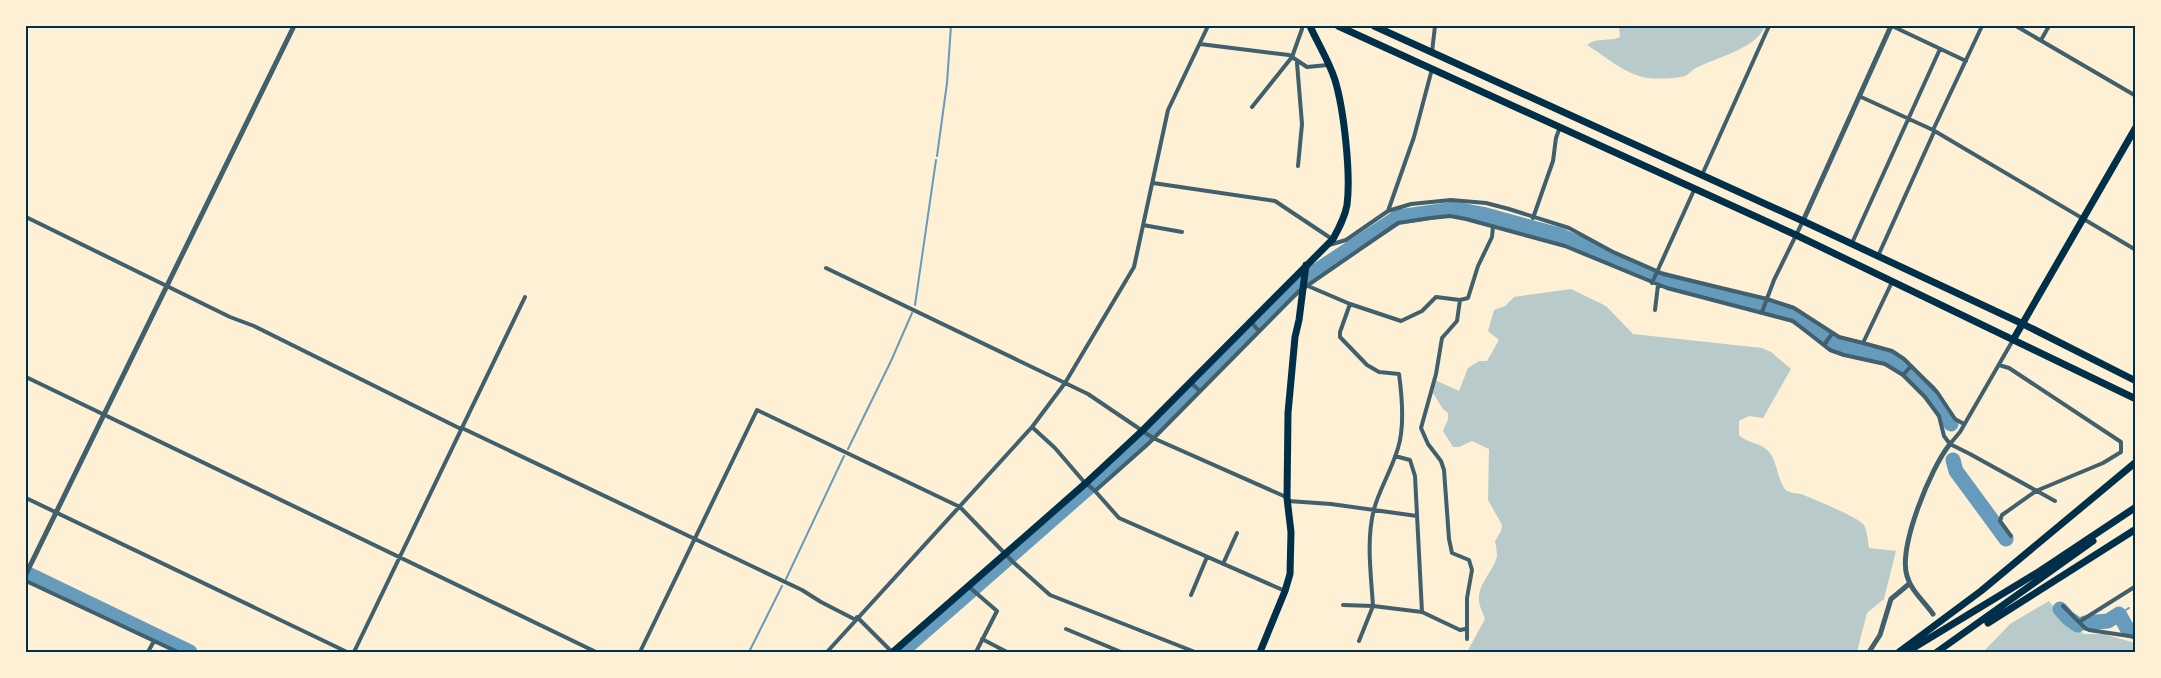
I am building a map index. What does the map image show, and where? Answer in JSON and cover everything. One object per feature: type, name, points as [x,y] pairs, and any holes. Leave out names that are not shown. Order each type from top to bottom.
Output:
[{"type":"main road","points":[[893,652],[1144,431],[1330,242],[1344,216],[1347,203],[1347,170],[1341,103],[1329,65],[1310,26]]},
{"type":"main road","points":[[1338,26],[1796,235],[2136,399]]},
{"type":"main road","points":[[1374,26],[1803,221],[2023,324],[2136,381]]},
{"type":"main road","points":[[2013,340],[2136,127]]},
{"type":"main road","points":[[1260,652],[1286,591],[1290,574],[1291,550],[1287,500],[1290,378],[1305,286],[1305,268]]},
{"type":"main road","points":[[1899,652],[1972,598],[2136,462]]},
{"type":"main road","points":[[1905,652],[2040,571],[2136,508]]},
{"type":"main road","points":[[1939,652],[2136,508]]},
{"type":"main road","points":[[1939,652],[2136,530]]},
{"type":"street","points":[[26,574],[294,26]]},
{"type":"street","points":[[826,652],[1032,427],[1065,383],[1108,308],[1132,273],[1168,110],[1208,26]]},
{"type":"street","points":[[1432,52],[1436,26]]},
{"type":"street","points":[[1702,176],[1769,26]]},
{"type":"street","points":[[1762,311],[1774,280],[1891,26],[1966,61]]},
{"type":"street","points":[[1877,256],[1982,26]]},
{"type":"street","points":[[2016,26],[2136,96]]},
{"type":"street","points":[[2041,40],[2049,26]]},
{"type":"street","points":[[1252,107],[1292,57],[1302,29]]},
{"type":"street","points":[[1200,44],[1292,57],[1297,62],[1312,68],[1329,65]]},
{"type":"street","points":[[1852,244],[1940,49]]},
{"type":"street","points":[[1297,62],[1302,124],[1298,166]]},
{"type":"street","points":[[1388,211],[1414,137],[1432,68]]},
{"type":"street","points":[[1859,95],[1933,131],[2136,250]]},
{"type":"street","points":[[1533,218],[1553,161],[1560,127]]},
{"type":"street","points":[[1153,183],[1275,201],[1330,242],[1346,240],[1388,211],[1417,203],[1460,200],[1486,203],[1569,228],[1656,272],[1798,310],[1839,338],[1892,351],[1937,392],[1955,419],[1964,424]]},
{"type":"street","points":[[1652,282],[1695,188]]},
{"type":"street","points":[[1094,491],[1153,437],[1292,296],[1394,226],[1404,221],[1450,216],[1565,246],[1658,285],[1711,301],[1762,311],[1793,321],[1838,353],[1885,364],[1904,374],[1925,397],[1939,416],[1944,436],[1950,444],[2055,501]]},
{"type":"street","points":[[26,217],[802,590],[857,618],[893,652]]},
{"type":"street","points":[[1143,225],[1182,232]]},
{"type":"street","points":[[1305,286],[1401,321],[1422,311],[1436,297],[1460,300],[1468,298],[1478,266],[1492,237],[1493,226]]},
{"type":"street","points":[[826,268],[1088,394],[1153,437],[1287,500],[1417,516]]},
{"type":"street","points":[[1863,343],[1892,282]]},
{"type":"street","points":[[1654,310],[1658,285]]},
{"type":"street","points":[[354,652],[525,297]]},
{"type":"street","points":[[1460,300],[1457,321],[1442,338],[1436,374],[1421,428],[1444,470],[1452,554],[1469,560],[1472,570],[1467,598],[1465,629],[1467,639]]},
{"type":"street","points":[[1350,304],[1340,337],[1367,365],[1377,371],[1399,374],[1402,403],[1399,446],[1374,509],[1369,540],[1373,606],[1359,641]]},
{"type":"street","points":[[1252,323],[1259,330]]},
{"type":"street","points":[[1825,344],[1831,335]]},
{"type":"street","points":[[1933,614],[1909,584],[1905,572],[1907,547],[1926,486],[1940,456],[1964,424],[2013,340]]},
{"type":"street","points":[[1999,365],[2009,368],[2121,442],[2121,452],[2103,463],[2036,490],[2000,518],[2012,536]]},
{"type":"street","points":[[1904,374],[1910,366]]},
{"type":"street","points":[[26,377],[596,652]]},
{"type":"street","points":[[1192,384],[1199,391]]},
{"type":"street","points":[[640,652],[757,410],[960,507],[1012,561],[1050,595],[1195,652]]},
{"type":"street","points":[[1032,427],[1055,448],[1119,518],[1286,591]]},
{"type":"street","points":[[1395,456],[1410,460],[1415,476],[1422,612]]},
{"type":"street","points":[[26,498],[347,652]]},
{"type":"street","points":[[1223,564],[1237,533]]},
{"type":"street","points":[[1191,595],[1207,557]]},
{"type":"street","points":[[26,581],[178,652]]},
{"type":"street","points":[[1869,652],[1880,634],[1891,599],[1909,584]]},
{"type":"street","points":[[969,586],[975,594],[997,611],[976,652]]},
{"type":"street","points":[[2079,621],[2136,586]]},
{"type":"street","points":[[1343,605],[1422,612],[1460,630],[1465,629]]},
{"type":"street","points":[[2064,606],[2085,628],[2136,638]]},
{"type":"street","points":[[1066,629],[1121,652]]},
{"type":"street","points":[[982,639],[1007,652]]},
{"type":"street","points":[[148,652],[154,641]]},
{"type":"shaded area","points":[[1619,26],[1765,26],[1753,41],[1745,46],[1696,68],[1685,76],[1662,79],[1632,73],[1587,45],[1594,41],[1620,37]]},
{"type":"shaded area","points":[[1571,289],[1606,306],[1633,334],[1762,348],[1771,352],[1791,369],[1763,418],[1749,416],[1739,421],[1739,435],[1770,453],[1787,491],[1814,499],[1860,522],[1865,527],[1869,548],[1896,551],[1884,599],[1867,613],[1857,652],[1467,652],[1485,619],[1479,594],[1497,556],[1495,541],[1502,525],[1488,500],[1489,449],[1472,441],[1459,447],[1453,447],[1443,431],[1448,413],[1433,393],[1435,380],[1459,391],[1468,368],[1479,361],[1487,361],[1499,340],[1488,331],[1494,310],[1505,306],[1514,297]]},
{"type":"shaded area","points":[[2049,601],[2063,620],[2084,634],[2104,634],[2135,643],[2135,652],[1983,652],[2010,624]]},
{"type":"waterway","points":[[937,156],[947,83],[951,26]]},
{"type":"waterway","points":[[915,305],[936,160]]},
{"type":"waterway","points":[[901,652],[1136,446],[1283,298],[1313,273],[1398,217],[1455,209],[1482,214],[1559,235],[1659,278],[1789,312],[1835,344],[1886,356],[1898,363],[1929,391],[1951,424]]},
{"type":"waterway","points":[[848,449],[912,313]]},
{"type":"waterway","points":[[786,579],[844,456]]},
{"type":"waterway","points":[[1953,460],[1956,471],[2006,539]]},
{"type":"waterway","points":[[26,573],[190,652]]},
{"type":"waterway","points":[[749,652],[782,586]]},
{"type":"waterway","points":[[2119,614],[2129,608]]},
{"type":"waterway","points":[[2060,609],[2078,625]]},
{"type":"waterway","points":[[2085,623],[2108,621],[2119,614],[2128,630],[2136,632]]}]
